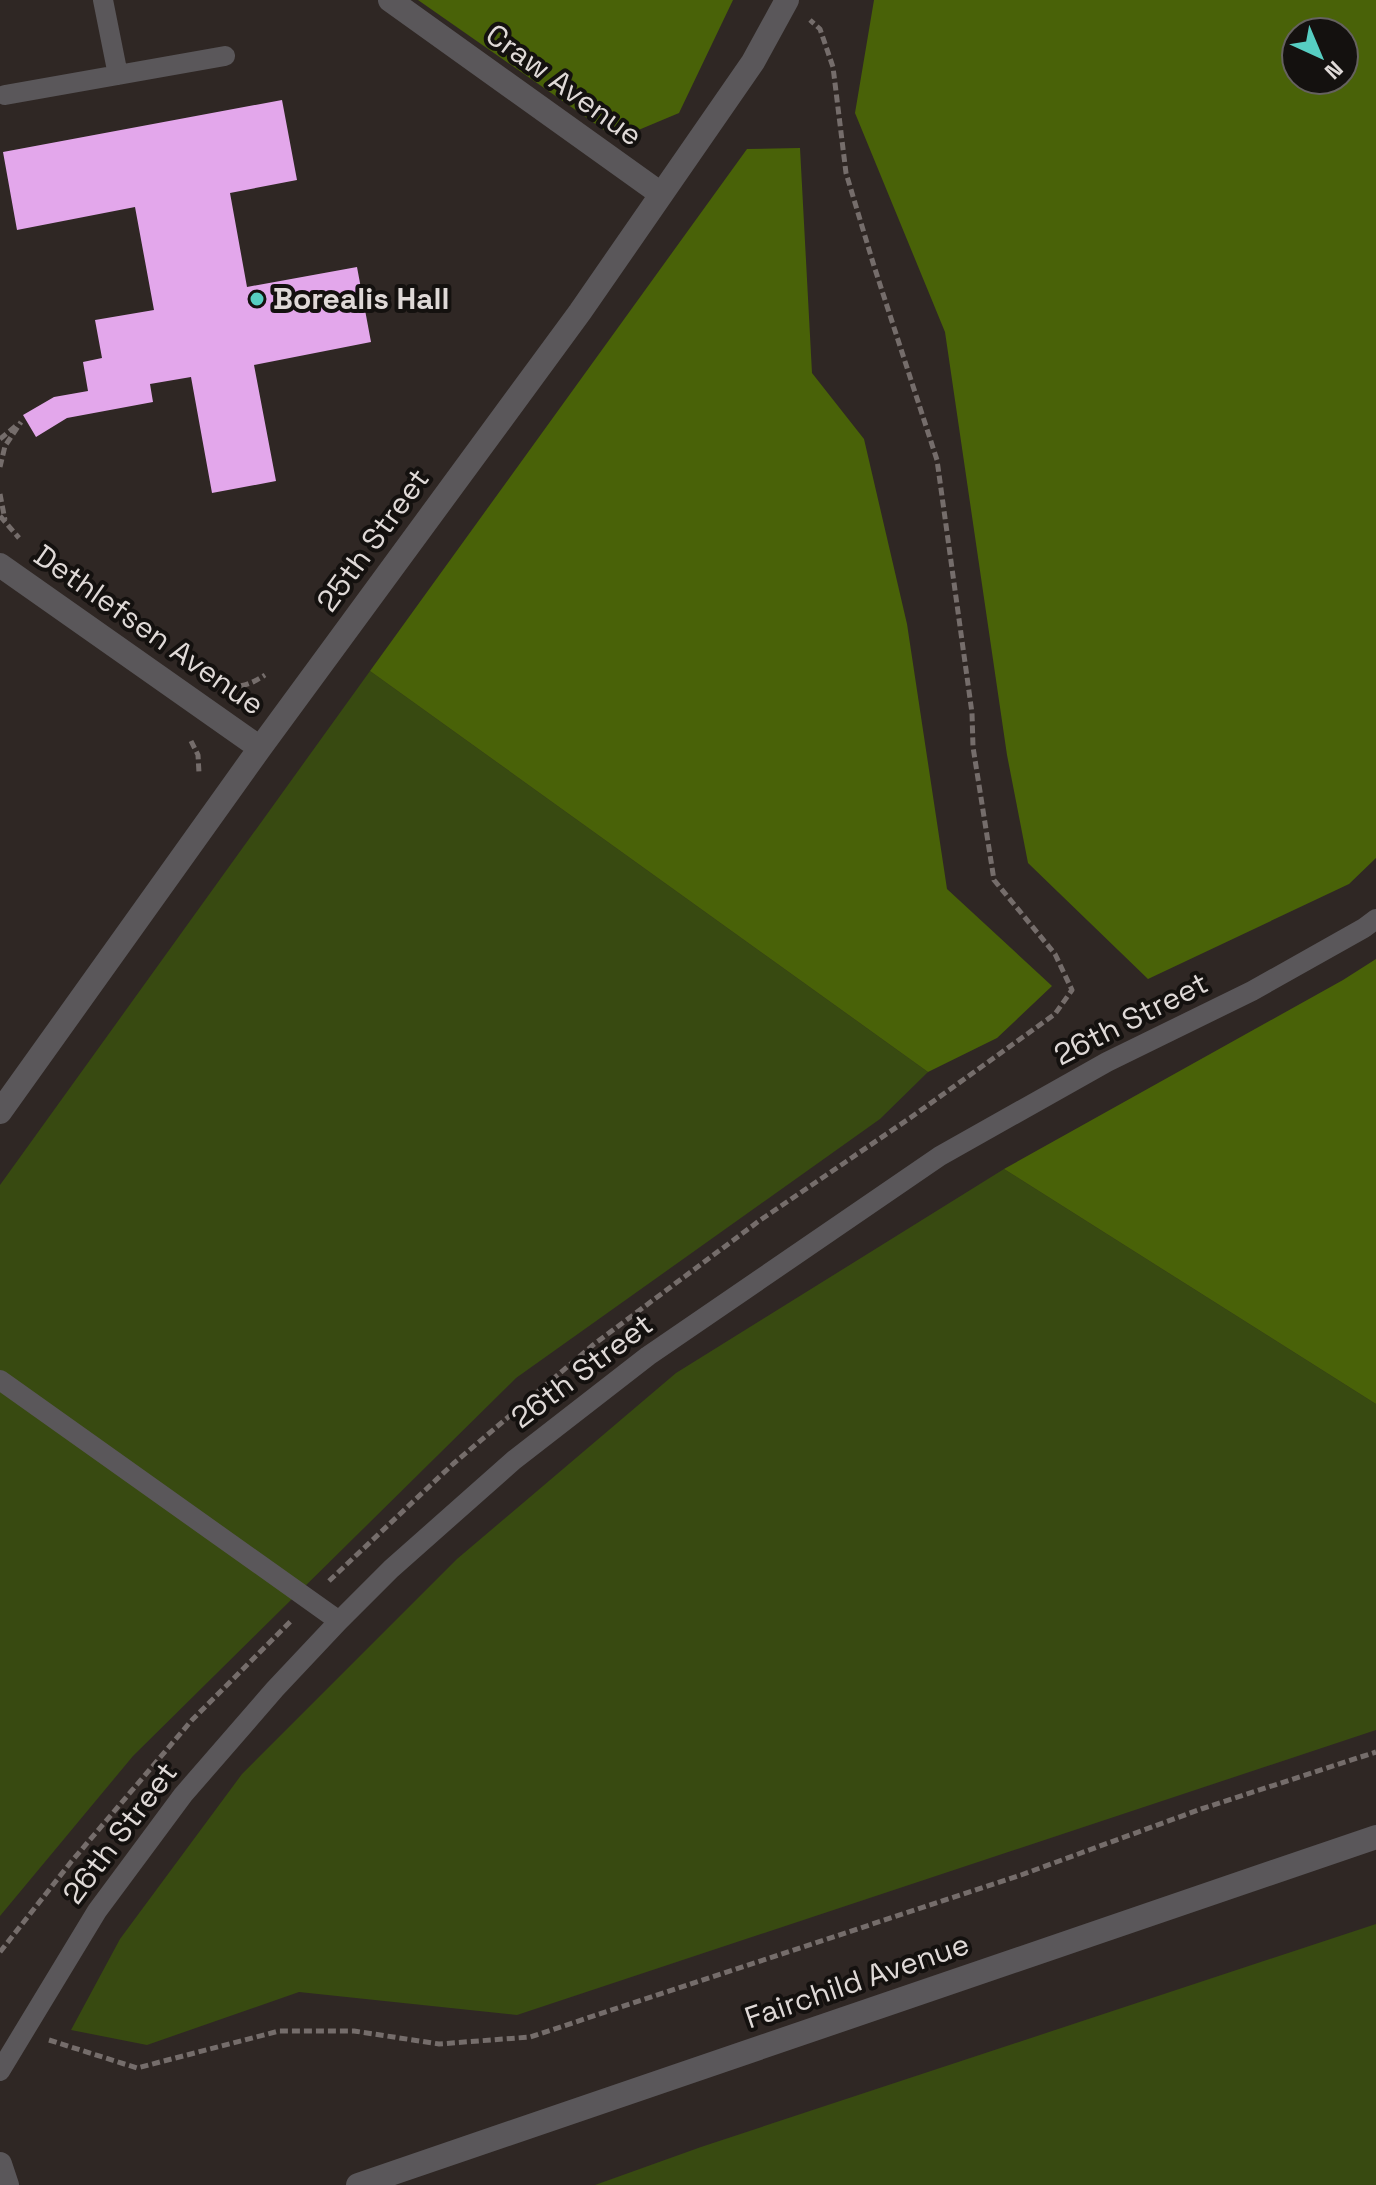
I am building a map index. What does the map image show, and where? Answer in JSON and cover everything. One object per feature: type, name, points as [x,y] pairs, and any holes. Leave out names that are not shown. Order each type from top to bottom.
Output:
[{"type":"street","name":"Craw Avenue","points":[[390,0],[661,194]]},
{"type":"street","name":"25th Street","points":[[0,1112],[260,748],[580,312],[753,62],[787,0]]},
{"type":"street","name":"Dethlefsen Avenue","points":[[0,565],[260,748]]},
{"type":"street","name":"Fairchild Avenue","points":[[358,2185],[1376,1837]]},
{"type":"street","points":[[0,2164],[7,2185]]},
{"type":"lane","points":[[103,0],[118,75]]},
{"type":"lane","points":[[5,95],[225,56]]},
{"type":"lane","name":"26th Street","points":[[0,2071],[97,1911],[183,1795],[339,1621],[391,1569],[514,1460],[648,1356],[940,1156],[1107,1062],[1252,991],[1376,919]]},
{"type":"lane","points":[[0,1380],[339,1621]]},
{"type":"path","points":[[0,1952],[71,1862],[192,1720],[453,1464],[593,1345],[759,1221],[1055,1014],[1072,990],[1055,954],[994,880],[973,747],[972,713],[937,460],[846,173],[833,67],[820,29],[810,19]]},
{"type":"path","points":[[0,439],[21,422],[5,446],[0,467]]},
{"type":"path","points":[[0,494],[7,525]]},
{"type":"path","points":[[25,2027],[55,2043],[137,2068],[279,2031],[354,2031],[439,2044],[530,2037],[1021,1875],[1201,1809],[1376,1752]]},
{"type":"green space","points":[[418,0],[733,0],[679,113],[617,139]]},
{"type":"green space","points":[[874,0],[1376,0],[1376,858],[1349,884],[1148,979],[1028,863],[1007,755],[945,332],[855,113]]},
{"type":"green space","points":[[800,148],[812,373],[864,439],[907,624],[947,889],[1052,986],[997,1038],[928,1072],[370,671],[747,149]]},
{"type":"green space","points":[[370,671],[928,1072],[880,1119],[516,1378],[133,1756],[0,1916],[0,1185]]},
{"type":"green space","points":[[1376,959],[1376,1404],[1004,1169]]},
{"type":"green space","points":[[1004,1169],[1376,1404],[1376,1730],[517,2015],[299,1992],[147,2045],[71,2030],[120,1939],[242,1774],[457,1559],[676,1373]]},
{"type":"green space","points":[[1376,1924],[1376,2185],[595,2185],[701,2147]]},
{"type":"building","name":"Borealis Hall","points":[[282,100],[297,180],[230,193],[247,287],[357,267],[371,342],[254,365],[276,481],[212,493],[191,377],[150,384],[153,402],[67,418],[36,437],[23,415],[54,397],[88,391],[83,362],[102,358],[95,320],[154,310],[135,207],[17,230],[3,152]]},
{"type":"place","name":"Borealis Hall","points":[[257,299]]}]
